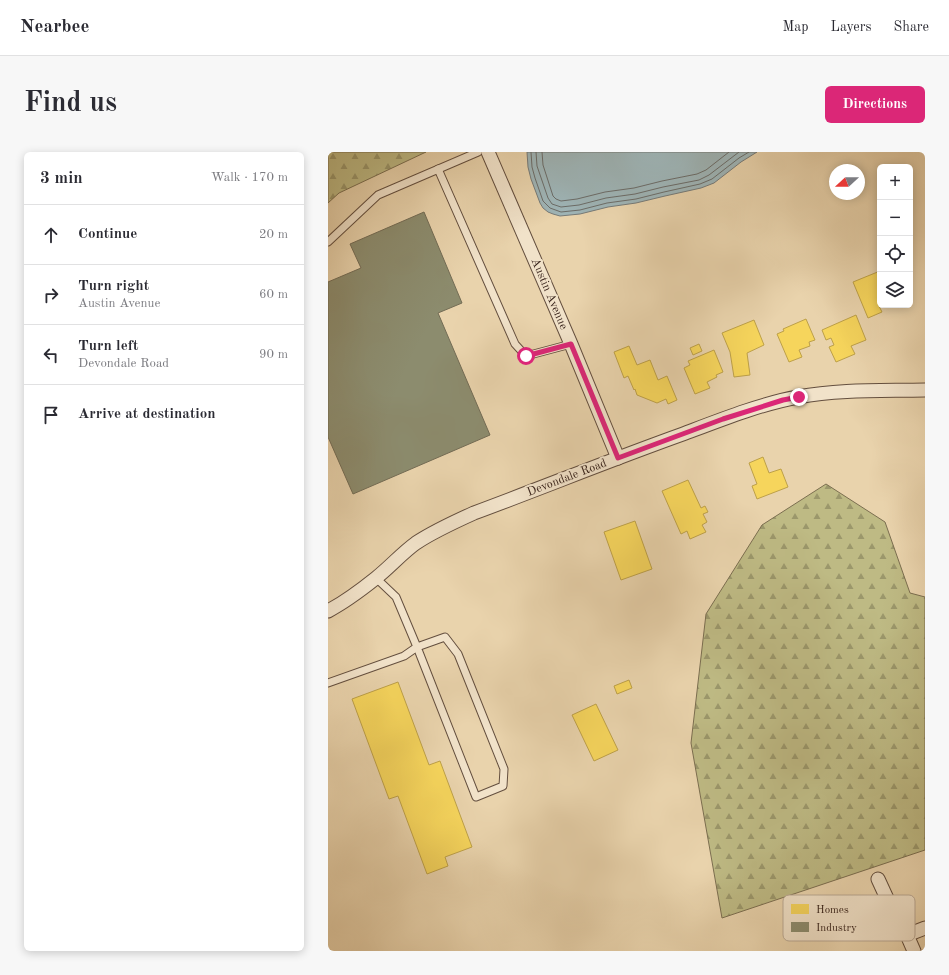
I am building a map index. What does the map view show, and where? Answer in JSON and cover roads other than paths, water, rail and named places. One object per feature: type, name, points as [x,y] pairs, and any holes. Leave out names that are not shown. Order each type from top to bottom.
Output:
[{"type":"street","name":"Austin Avenue","points":[[488,152],[571,344],[618,458]]},
{"type":"street","name":"Devondale Road","points":[[328,611],[351,597],[376,578],[415,544],[455,521],[723,419],[783,400],[799,397],[859,391],[925,390]]},
{"type":"street","points":[[878,879],[885,895]]},
{"type":"street","points":[[915,932],[925,928]]},
{"type":"street","points":[[909,941],[914,951]]},
{"type":"lane","points":[[328,242],[378,195],[478,152]]},
{"type":"lane","points":[[438,169],[515,344],[526,356],[571,344]]},
{"type":"lane","points":[[328,683],[404,656],[417,647],[446,637],[458,654],[504,769],[503,786],[476,797],[417,647],[396,597],[376,578]]},
{"type":"water","points":[[527,152],[757,152],[741,162],[714,183],[701,188],[636,203],[608,207],[580,214],[560,216],[548,212],[540,203],[531,179],[528,167]]}]
